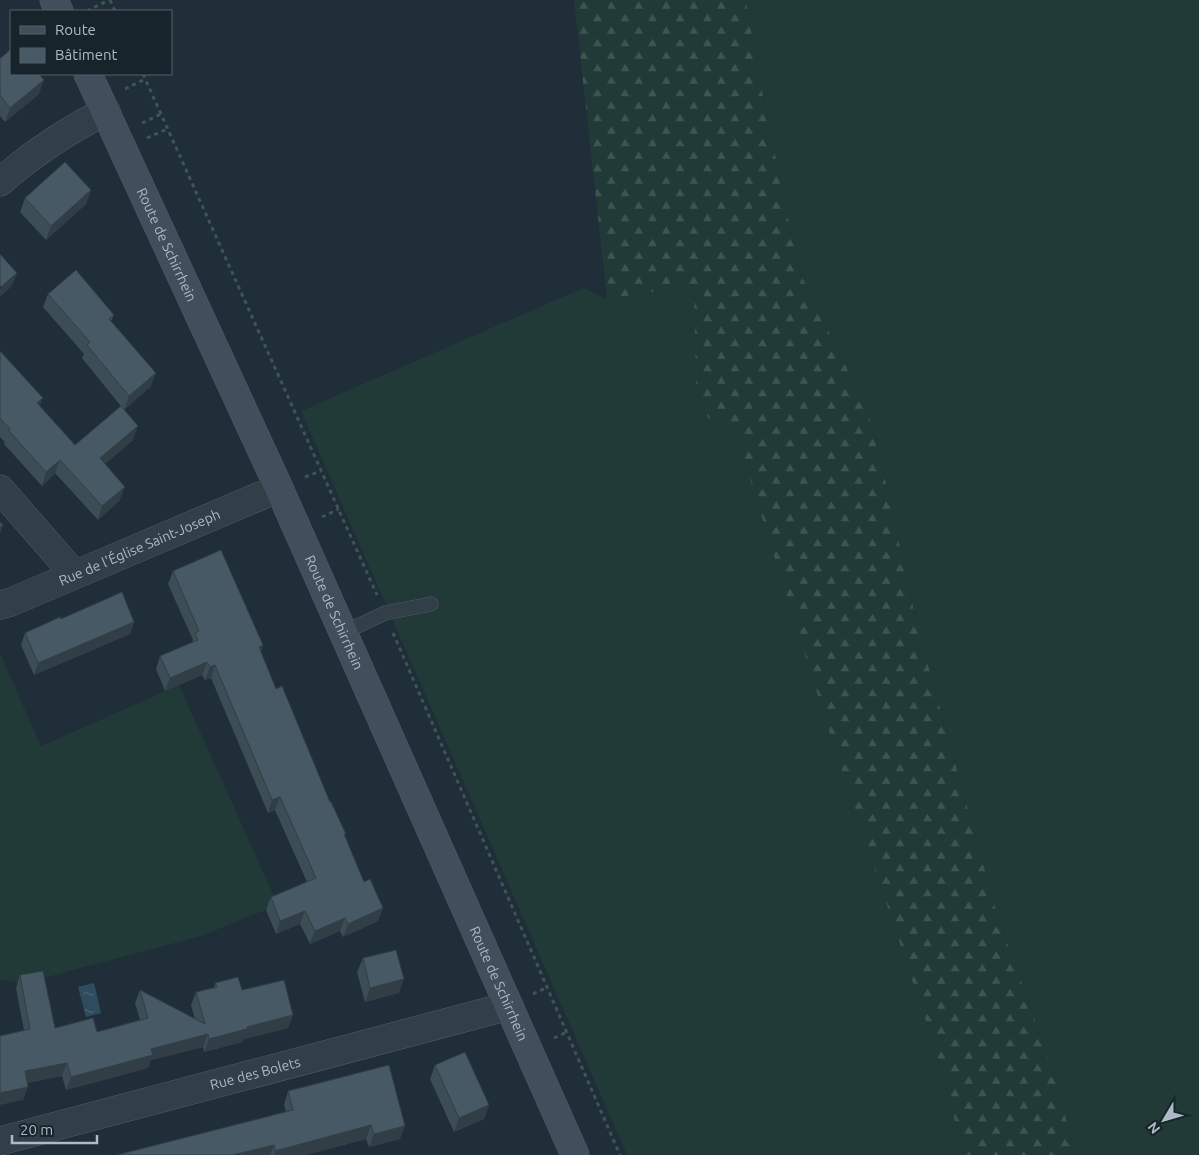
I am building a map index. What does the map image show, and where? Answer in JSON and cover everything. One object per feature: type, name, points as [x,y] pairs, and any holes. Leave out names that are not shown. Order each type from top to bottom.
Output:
[{"type":"street","points":[[54,0],[71,8]]},
{"type":"street","name":"Route de Schirrhein","points":[[88,75],[278,488],[575,1155]]},
{"type":"street","points":[[0,182],[20,165],[84,122],[106,111]]},
{"type":"street","name":"Rue de l'Église Saint-Joseph","points":[[0,605],[11,602],[278,488]]},
{"type":"street","points":[[0,489],[74,574]]},
{"type":"street","name":"Rue des Bolets","points":[[0,1140],[509,1006]]},
{"type":"lane","points":[[343,633],[385,614],[431,604]]},
{"type":"path","points":[[88,10],[110,0]]},
{"type":"green space","points":[[574,0],[746,0],[758,72],[799,271],[844,362],[874,429],[918,629],[997,914],[1052,1068],[1076,1155],[964,1155],[937,1054],[832,741],[735,431],[708,418],[696,387],[694,285],[607,299]]},
{"type":"green space","points":[[746,0],[1199,0],[1199,1155],[1076,1155],[1052,1068],[997,914],[918,629],[874,429],[844,362],[799,271],[758,72]]},
{"type":"green space","points":[[694,285],[696,387],[708,418],[735,431],[937,1054],[964,1155],[627,1155],[301,411],[583,288],[607,299]]},
{"type":"green space","points":[[0,653],[41,746],[179,685],[278,905],[201,936],[25,983],[0,980]]},
{"type":"water","points":[[94,983],[101,1013],[86,1017],[78,987]]},
{"type":"building","points":[[10,50],[10,75],[40,75],[44,80],[10,108],[0,95],[1,58]]},
{"type":"building","points":[[65,162],[91,190],[51,226],[25,198]]},
{"type":"building","points":[[0,254],[17,273],[1,287],[0,286]]},
{"type":"building","points":[[76,270],[114,315],[109,319],[156,373],[129,396],[87,345],[90,342],[48,294]]},
{"type":"building","points":[[0,351],[43,398],[37,403],[75,445],[121,406],[138,426],[100,458],[125,487],[102,506],[60,460],[46,472],[9,431],[10,429],[0,418]]},
{"type":"building","points":[[221,550],[263,645],[259,647],[276,689],[282,686],[330,802],[346,834],[344,834],[364,882],[370,879],[383,908],[348,924],[345,918],[315,931],[305,911],[280,921],[271,897],[316,878],[280,797],[272,800],[215,665],[210,667],[207,662],[170,678],[160,656],[198,640],[195,633],[199,631],[173,571]]},
{"type":"building","points":[[122,592],[134,622],[38,663],[25,633]]},
{"type":"building","points":[[396,950],[404,979],[370,988],[363,958]]},
{"type":"building","points":[[43,971],[55,1028],[93,1018],[97,1032],[148,1018],[140,990],[205,1024],[196,992],[217,987],[215,983],[238,977],[242,990],[284,980],[293,1015],[209,1039],[208,1034],[151,1049],[153,1055],[71,1077],[67,1063],[25,1071],[28,1087],[0,1093],[0,1036],[30,1029],[20,975]]},
{"type":"building","points":[[465,1052],[489,1105],[459,1118],[435,1065]]},
{"type":"building","points":[[389,1065],[405,1126],[374,1134],[371,1125],[275,1151],[274,1145],[233,1155],[117,1155],[293,1110],[288,1091]]}]
